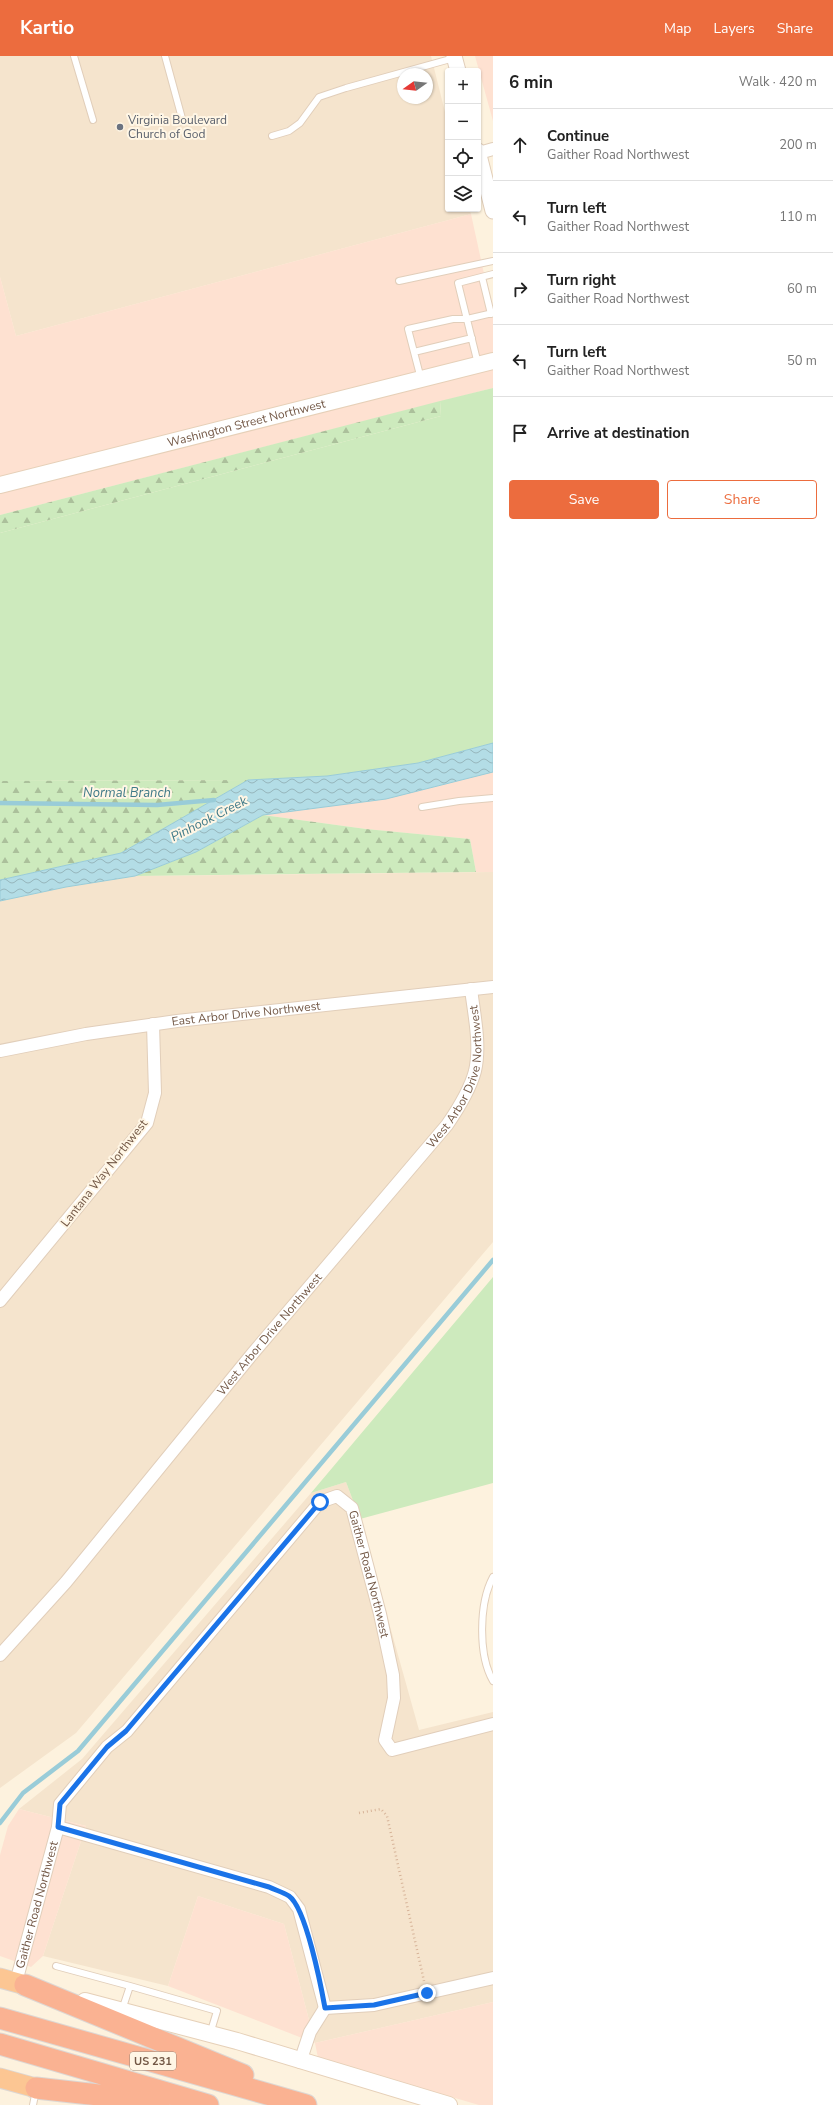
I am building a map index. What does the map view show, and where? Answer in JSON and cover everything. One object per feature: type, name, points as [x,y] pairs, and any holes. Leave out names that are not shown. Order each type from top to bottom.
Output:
[{"type":"highway","points":[[14,1982],[315,2105]]},
{"type":"highway","name":"US 231","points":[[0,2018],[306,2105]]},
{"type":"highway","name":"US 231","points":[[0,2044],[208,2105]]},
{"type":"highway","points":[[0,2078],[34,2097],[125,2098],[159,2105]]},
{"type":"main road","name":"Washington Street Northwest","points":[[0,485],[486,363]]},
{"type":"main road","points":[[14,1982],[237,2041],[300,2062],[449,2105]]},
{"type":"main road","points":[[34,2097],[92,2105]]},
{"type":"street","points":[[483,151],[493,212]]},
{"type":"street","name":"East Arbor Drive Northwest","points":[[0,1051],[86,1034],[153,1024],[493,987]]},
{"type":"street","name":"West Arbor Drive Northwest","points":[[0,1655],[66,1582],[253,1353],[447,1126],[459,1108],[475,1071],[477,1044],[471,989]]},
{"type":"street","name":"Lantana Way Northwest","points":[[0,1301],[147,1123],[155,1092],[153,1024]]},
{"type":"street","name":"Gaither Road Northwest","points":[[14,1982],[58,1827],[60,1804],[107,1747],[126,1731],[320,1502],[337,1496],[352,1508],[380,1614],[393,1675],[394,1698],[384,1740],[392,1750],[493,1724]]},
{"type":"street","name":"Gaither Road Northwest","points":[[58,1827],[269,1887],[290,1896],[299,1909],[321,1987],[325,2008]]},
{"type":"street","points":[[300,2062],[310,2032],[325,2008],[374,2005],[493,1978]]},
{"type":"lane","points":[[74,56],[93,120]]},
{"type":"lane","points":[[165,56],[183,122]]},
{"type":"lane","points":[[272,136],[289,131],[300,123],[319,97],[346,88],[455,62]]},
{"type":"lane","points":[[399,281],[493,261]]},
{"type":"lane","points":[[486,363],[472,338],[458,283],[493,274]]},
{"type":"lane","points":[[421,379],[408,329],[453,319],[467,319],[492,314],[482,277]]},
{"type":"lane","points":[[414,352],[472,338]]},
{"type":"lane","points":[[422,807],[459,801],[493,798]]},
{"type":"lane","points":[[493,1577],[487,1588],[481,1640],[487,1670],[493,1681]]},
{"type":"lane","points":[[56,1966],[217,2012],[210,2035]]},
{"type":"lane","points":[[122,2011],[130,1986]]},
{"type":"path","points":[[359,1813],[381,1809],[387,1816],[427,1993]]},
{"type":"shaded area","points":[[0,56],[431,56],[445,112],[445,212],[470,212],[471,214],[16,336],[0,277]]},
{"type":"shaded area","points":[[475,56],[493,56],[493,121],[481,78],[481,68],[478,68]]},
{"type":"shaded area","points":[[471,214],[493,315],[493,388],[0,515],[0,277],[16,336]]},
{"type":"shaded area","points":[[493,772],[493,872],[476,872],[470,839],[366,829],[263,815],[386,799]]},
{"type":"shaded area","points":[[493,872],[493,1242],[76,1733],[0,1788],[0,901],[66,887],[135,876]]},
{"type":"shaded area","points":[[346,1482],[360,1519],[419,1730],[493,1712],[493,2002],[315,2043],[284,1924],[198,1896],[168,1986],[43,1956],[86,1826],[19,1809],[82,1759],[311,1493]]},
{"type":"shaded area","points":[[19,1809],[86,1826],[43,1956],[31,1967],[0,1956],[0,1855],[8,1826]]},
{"type":"shaded area","points":[[198,1896],[284,1924],[315,2043],[168,1986]]},
{"type":"shaded area","points":[[493,2002],[493,2105],[479,2105],[318,2058],[315,2043]]},
{"type":"green space","points":[[493,388],[493,743],[418,763],[327,776],[248,780],[0,781],[0,533],[441,416],[440,401]]},
{"type":"green space","points":[[440,401],[441,416],[0,533],[0,515]]},
{"type":"green space","points":[[248,780],[121,853],[0,880],[0,781]]},
{"type":"green space","points":[[263,815],[366,829],[470,839],[476,872],[135,876],[196,852]]},
{"type":"green space","points":[[493,1277],[493,1483],[360,1519],[346,1482],[311,1493]]},
{"type":"water","name":"Pinhook Creek","points":[[493,743],[493,772],[386,799],[263,815],[196,852],[135,876],[66,887],[0,901],[0,880],[121,853],[248,780],[327,776],[418,763]]},
{"type":"waterway","name":"Normal Branch","points":[[0,803],[157,805],[214,800]]},
{"type":"waterway","points":[[0,1823],[23,1793],[78,1751],[493,1260]]},
{"type":"place","name":"Virginia Boulevard Church of God","points":[[120,127]]},
{"type":"route","points":[[320,1502],[126,1731],[107,1747],[60,1804],[58,1827],[269,1887],[290,1896],[299,1909],[321,1987],[325,2008],[350,2008],[374,2005],[427,1993]]}]
